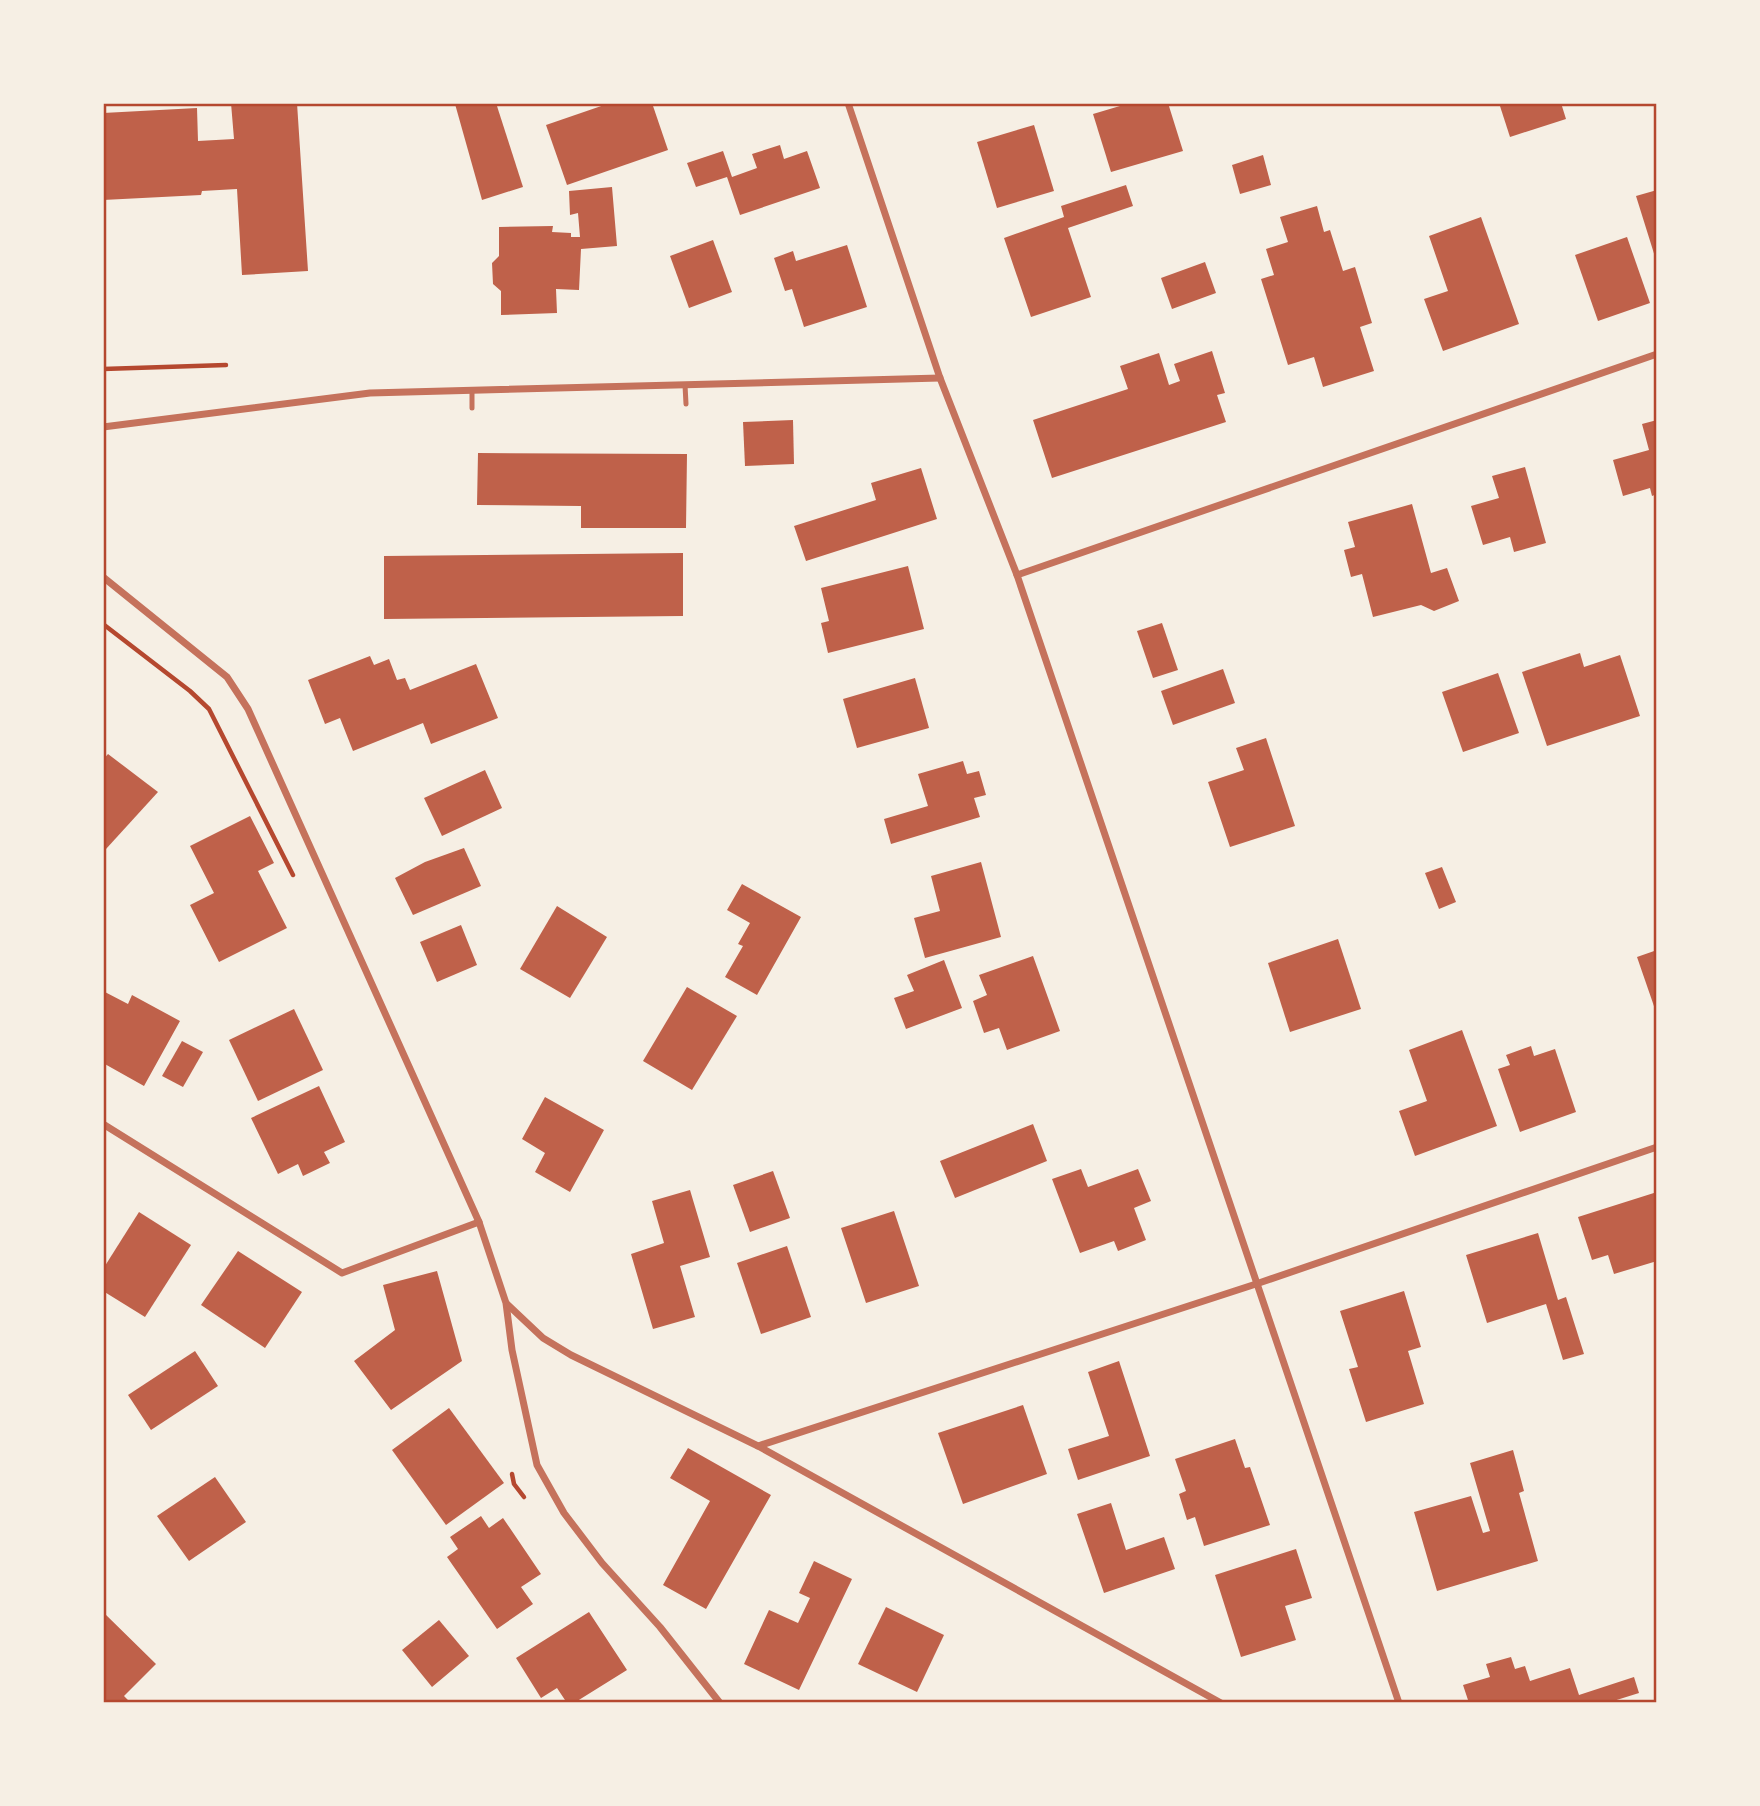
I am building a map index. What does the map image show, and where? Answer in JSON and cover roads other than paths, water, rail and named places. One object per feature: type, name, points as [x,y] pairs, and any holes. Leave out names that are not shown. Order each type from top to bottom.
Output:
[{"type":"street","points":[[848,103],[940,378],[1017,575],[1399,1703]]},
{"type":"street","points":[[1017,575],[1657,354]]},
{"type":"street","points":[[103,427],[370,393],[940,378]]},
{"type":"street","points":[[103,577],[227,677],[248,709],[479,1222],[506,1303],[515,1362],[537,1465],[564,1513],[602,1563],[660,1627],[720,1703]]},
{"type":"street","points":[[103,1124],[342,1273],[479,1222]]},
{"type":"street","points":[[758,1446],[1256,1284],[1657,1147]]},
{"type":"street","points":[[506,1303],[543,1338],[571,1355],[758,1446],[1221,1703]]},
{"type":"lane","points":[[685,385],[686,404]]},
{"type":"lane","points":[[472,390],[472,408]]}]
